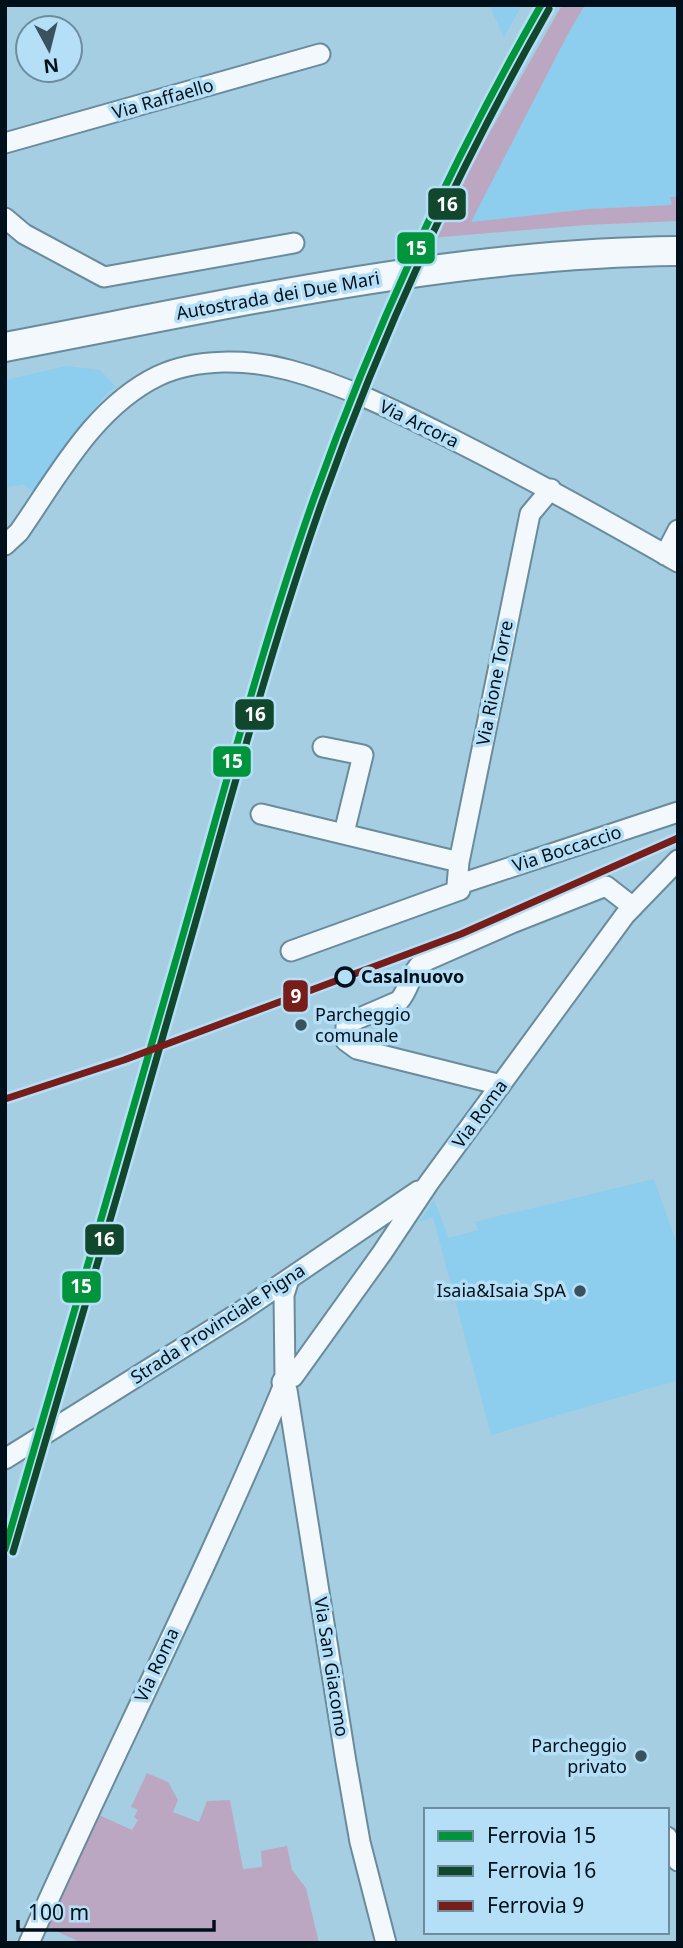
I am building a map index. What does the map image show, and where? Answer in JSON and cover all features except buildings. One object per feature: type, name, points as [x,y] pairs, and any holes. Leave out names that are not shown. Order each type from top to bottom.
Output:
[{"type":"highway","name":"Autostrada dei Due Mari","points":[[5,329],[447,259],[550,239],[678,233]]},
{"type":"highway","name":"Autostrada dei Due Mari","points":[[447,259],[678,251]]},
{"type":"highway","name":"Autostrada dei Due Mari","points":[[5,347],[381,269]]},
{"type":"street","name":"Via Raffaello","points":[[5,143],[320,54]]},
{"type":"street","points":[[5,218],[24,234],[104,277],[294,243]]},
{"type":"street","name":"Via Arcora","points":[[5,545],[19,532],[102,417],[126,396],[160,375],[192,366],[251,363],[288,370],[329,383],[388,407],[551,489],[671,559]]},
{"type":"street","name":"Via Rione Torre","points":[[457,885],[459,862],[530,514],[551,489]]},
{"type":"street","points":[[671,559],[678,530]]},
{"type":"street","points":[[323,747],[363,755],[344,833]]},
{"type":"street","name":"Via Boccaccio","points":[[291,951],[460,890],[457,885],[678,812]]},
{"type":"street","points":[[261,814],[459,862]]},
{"type":"street","name":"Via Roma","points":[[29,1943],[69,1851],[242,1486],[287,1382],[382,1253],[428,1184],[633,907],[678,860]]},
{"type":"street","points":[[501,1085],[357,1049],[346,1041],[346,1026],[399,1001],[416,967],[422,962],[512,923],[606,886],[633,907]]},
{"type":"street","name":"Strada Provinciale Pigna","points":[[5,1459],[240,1312],[428,1184]]},
{"type":"street","points":[[359,1231],[374,1231],[382,1239],[382,1253]]},
{"type":"street","name":"Via Roma","points":[[287,1382],[284,1295],[289,1279]]},
{"type":"street","points":[[240,1312],[268,1309],[284,1320]]},
{"type":"street","name":"Via San Giacomo","points":[[287,1382],[360,1842],[386,1943]]},
{"type":"street","points":[[669,1842],[678,1861]]},
{"type":"shaded area","points":[[489,5],[522,5],[504,37]]},
{"type":"shaded area","points":[[562,5],[585,5],[471,222],[588,209],[672,205],[670,197],[678,197],[678,221],[586,225],[430,238]]},
{"type":"shaded area","points":[[585,5],[678,5],[678,197],[670,198],[673,205],[588,209],[470,223],[568,34]]},
{"type":"shaded area","points":[[67,366],[100,370],[116,387],[108,392],[80,426],[34,493],[25,485],[5,487],[5,380]]},
{"type":"shaded area","points":[[654,1179],[678,1248],[678,1380],[491,1435],[433,1217],[419,1222],[434,1200],[449,1238],[478,1230],[475,1222]]},
{"type":"shaded area","points":[[147,1773],[168,1782],[178,1800],[173,1812],[199,1822],[207,1801],[230,1800],[243,1869],[262,1867],[261,1851],[287,1846],[292,1870],[306,1888],[319,1943],[82,1943],[45,1926],[99,1815],[132,1830],[138,1820],[134,1817],[138,1810],[131,1807]]},
{"type":"rail line","name":"15","points":[[5,1549],[259,668],[314,498],[363,371],[417,247],[476,125],[541,5]]},
{"type":"rail line","name":"16","points":[[13,1552],[267,672],[322,502],[371,375],[425,251],[484,129],[549,9]]},
{"type":"rail line","name":"9","points":[[5,1099],[124,1060],[461,934],[678,838]]},
{"type":"place","name":"Casalnuovo","points":[[345,977]]},
{"type":"place","name":"Parcheggio comunale","points":[[301,1025]]},
{"type":"place","name":"Isaia&Isaia SpA","points":[[580,1291]]},
{"type":"place","name":"Parcheggio privato","points":[[641,1756]]}]
